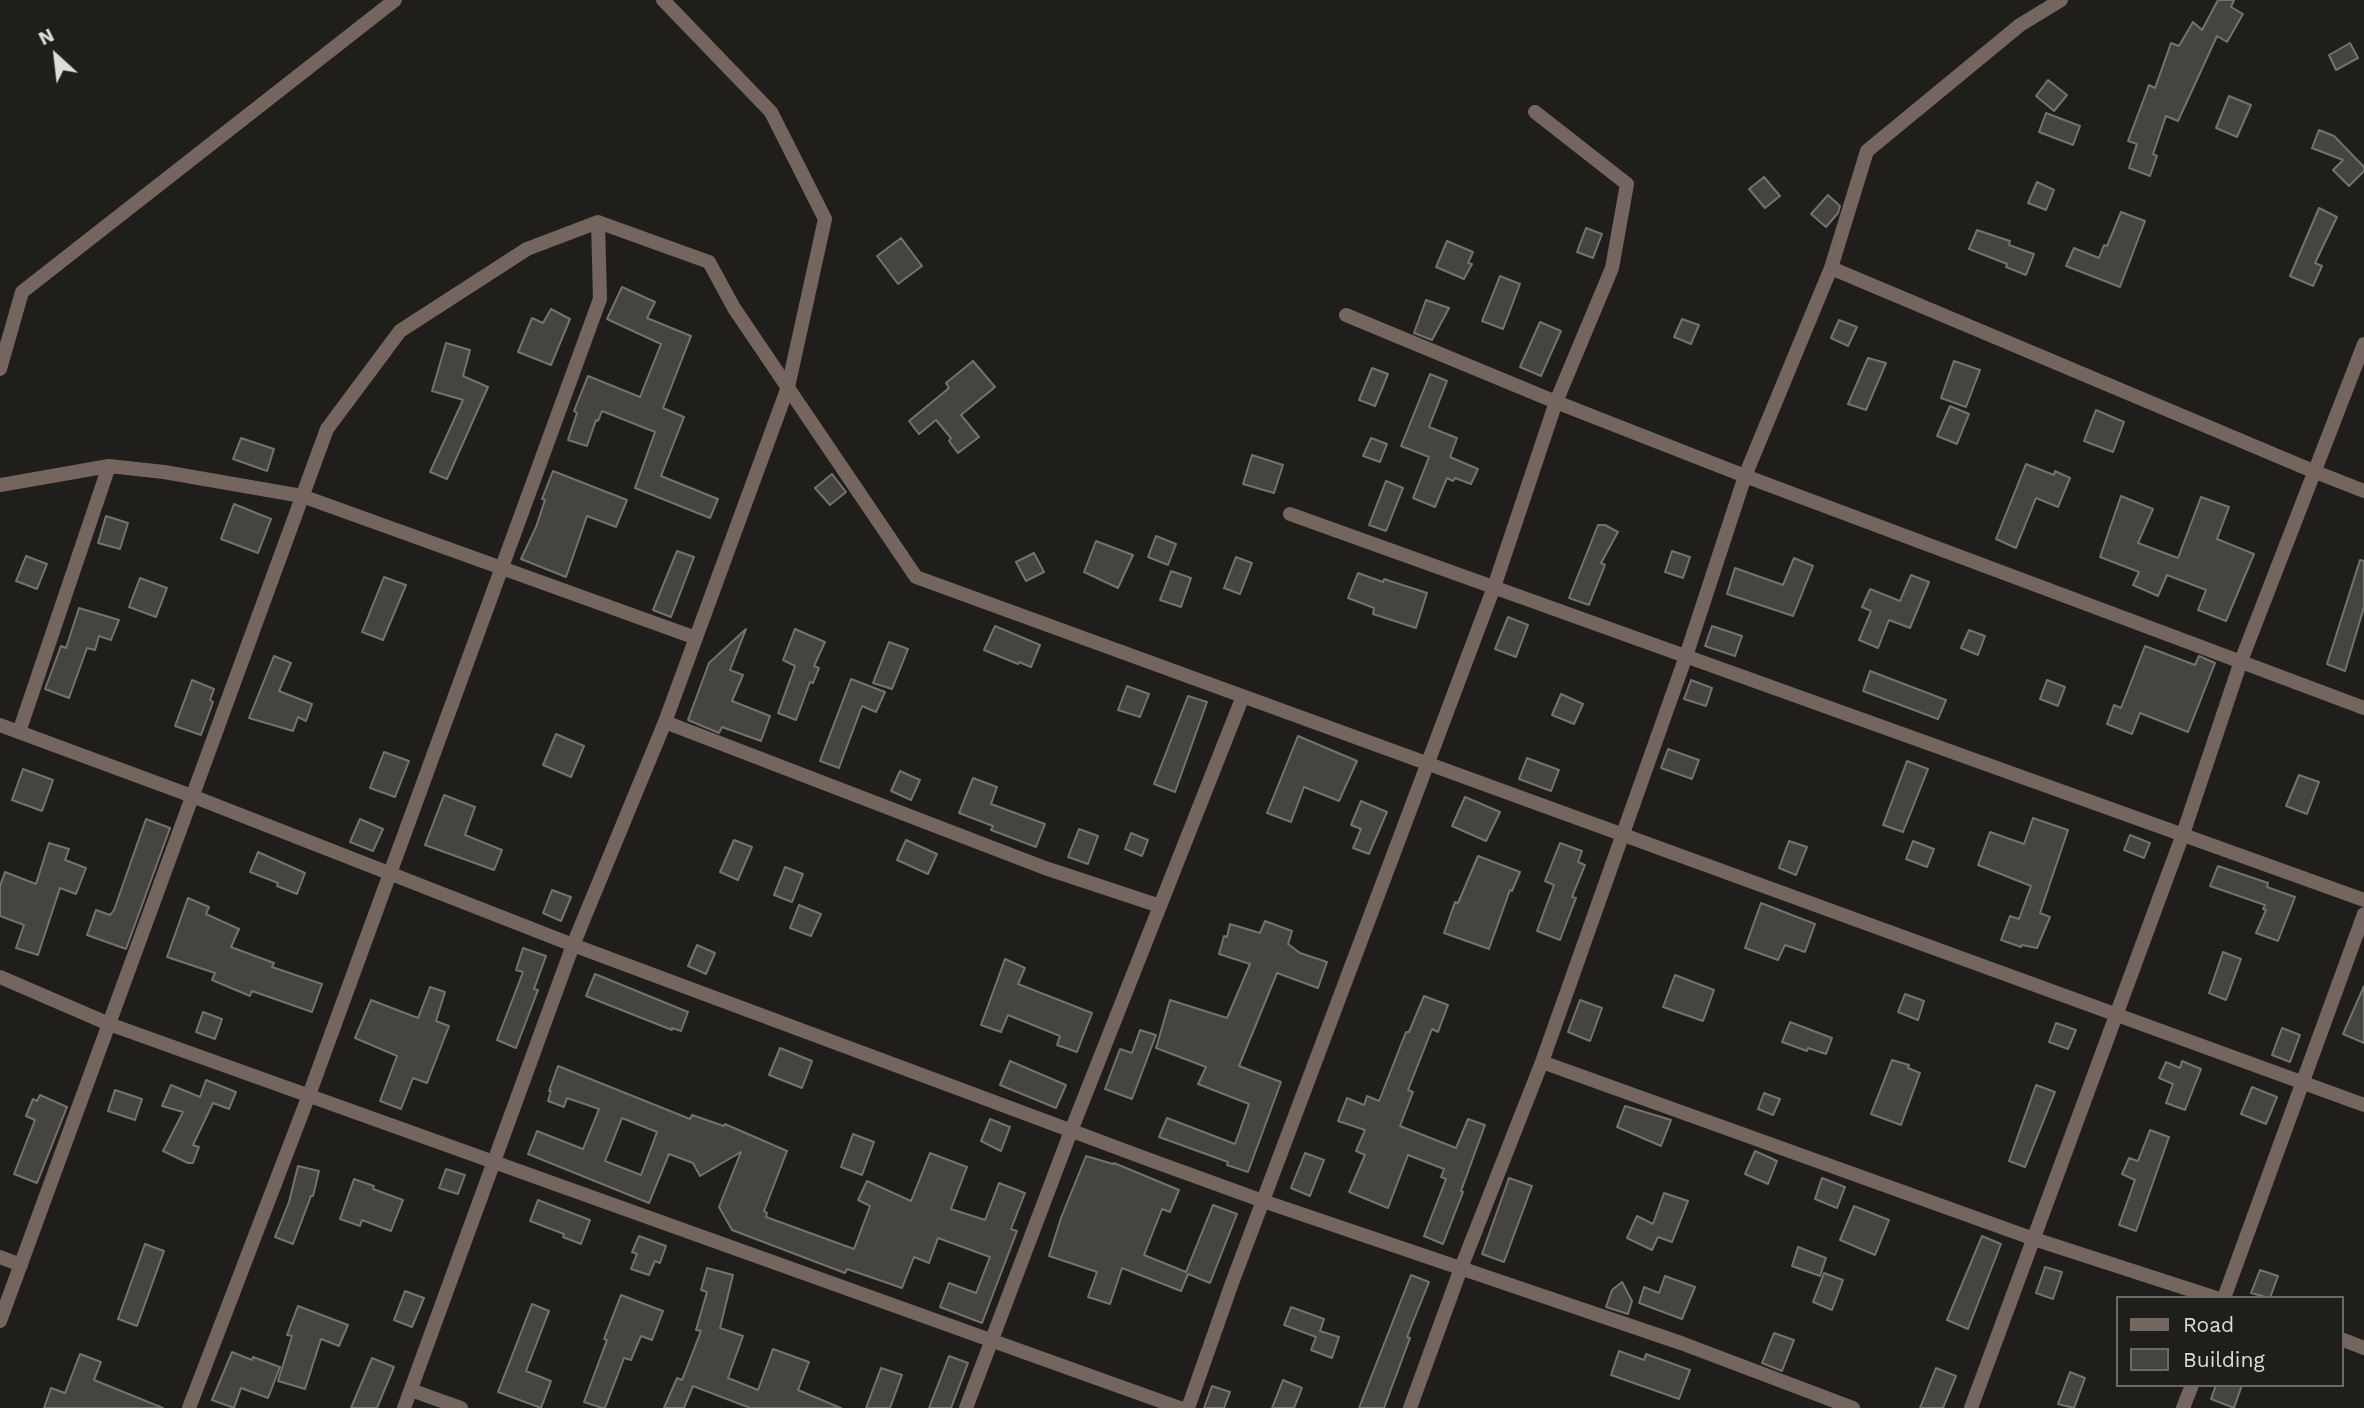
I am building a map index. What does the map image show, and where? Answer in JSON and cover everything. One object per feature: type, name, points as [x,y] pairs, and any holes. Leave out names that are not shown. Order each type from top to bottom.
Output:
[{"type":"street","points":[[0,369],[22,292],[395,0]]},
{"type":"street","points":[[404,1408],[573,945],[665,722],[788,387],[825,219],[771,112],[663,0]]},
{"type":"street","points":[[1410,1408],[1461,1268],[1542,1062],[1686,656],[1745,476],[1831,268],[1867,151],[2020,24],[2062,0]]},
{"type":"street","points":[[1188,1408],[1494,587],[1556,402],[1612,268],[1628,184],[1535,112]]},
{"type":"street","points":[[189,1408],[309,1095],[600,299],[598,222]]},
{"type":"street","points":[[0,1321],[327,429],[400,331],[527,249],[598,222],[709,262],[734,308],[916,577],[2364,1105]]},
{"type":"street","points":[[1831,268],[2364,491]]},
{"type":"street","points":[[1346,315],[1745,476],[2364,708]]},
{"type":"street","points":[[1971,1408],[2183,834],[2241,661],[2364,344]]},
{"type":"street","points":[[0,485],[109,466],[164,472],[302,496],[695,638]]},
{"type":"street","points":[[19,732],[109,466]]},
{"type":"street","points":[[1290,514],[2364,900]]},
{"type":"street","points":[[966,1408],[1071,1130],[1243,696]]},
{"type":"street","points":[[665,722],[1045,868],[1160,906]]},
{"type":"street","points":[[0,724],[573,945],[1263,1201],[1681,1343],[1853,1408]]},
{"type":"street","points":[[2225,1296],[2364,914]]},
{"type":"street","points":[[0,978],[109,1024],[1180,1408]]},
{"type":"street","points":[[1542,1062],[2034,1239],[2210,1296]]},
{"type":"street","points":[[0,1257],[21,1265]]},
{"type":"street","points":[[2343,1340],[2364,1348]]},
{"type":"street","points":[[2183,1408],[2191,1387]]},
{"type":"street","points":[[411,1390],[461,1408]]},
{"type":"building","points":[[2218,0],[2234,0],[2231,7],[2243,14],[2227,42],[2217,36],[2178,121],[2166,116],[2153,154],[2157,156],[2150,176],[2129,168],[2137,144],[2128,141],[2149,85],[2155,88],[2171,43],[2179,46],[2193,22],[2202,30]]},
{"type":"building","points":[[2350,43],[2358,58],[2336,70],[2329,55]]},
{"type":"building","points":[[2048,80],[2067,95],[2054,111],[2036,96]]},
{"type":"building","points":[[2229,96],[2251,105],[2237,137],[2216,128]]},
{"type":"building","points":[[2046,113],[2080,126],[2073,145],[2039,132]]},
{"type":"building","points":[[2319,130],[2334,136],[2364,167],[2364,171],[2349,186],[2333,170],[2343,160],[2312,148]]},
{"type":"building","points":[[1764,177],[1780,196],[1765,208],[1749,189]]},
{"type":"building","points":[[2037,182],[2054,190],[2046,210],[2028,203]]},
{"type":"building","points":[[1828,195],[1840,206],[1838,213],[1826,227],[1811,214]]},
{"type":"building","points":[[2319,208],[2337,217],[2315,263],[2322,266],[2313,286],[2290,276]]},
{"type":"building","points":[[2121,212],[2145,221],[2120,287],[2066,266],[2074,248],[2099,258]]},
{"type":"building","points":[[1586,228],[1602,234],[1593,258],[1577,252]]},
{"type":"building","points":[[1977,230],[2010,241],[2009,245],[2034,254],[2026,275],[2006,267],[2007,264],[1969,249]]},
{"type":"building","points":[[901,238],[922,266],[898,284],[877,256]]},
{"type":"building","points":[[1447,241],[1473,252],[1468,263],[1472,264],[1464,279],[1436,267]]},
{"type":"building","points":[[1500,276],[1520,284],[1503,329],[1482,321]]},
{"type":"building","points":[[622,287],[655,302],[647,318],[691,336],[663,408],[684,417],[661,476],[718,499],[710,518],[635,488],[655,432],[602,411],[587,446],[568,440],[577,413],[574,411],[588,376],[640,397],[661,344],[607,319]]},
{"type":"building","points":[[1426,300],[1449,308],[1432,340],[1414,333]]},
{"type":"building","points":[[551,309],[570,319],[551,365],[518,352],[532,318],[543,323]]},
{"type":"building","points":[[1682,319],[1699,325],[1691,344],[1674,337]]},
{"type":"building","points":[[1839,320],[1857,327],[1848,346],[1831,338]]},
{"type":"building","points":[[1540,322],[1561,331],[1541,376],[1520,367]]},
{"type":"building","points":[[446,343],[470,350],[463,376],[488,387],[447,479],[430,472],[463,400],[432,391]]},
{"type":"building","points":[[1868,358],[1886,363],[1866,410],[1848,404]]},
{"type":"building","points":[[973,361],[995,387],[961,415],[979,437],[958,453],[949,441],[951,438],[936,420],[919,434],[909,421],[949,388],[946,383]]},
{"type":"building","points":[[1954,361],[1980,370],[1966,407],[1941,398]]},
{"type":"building","points":[[1372,368],[1388,374],[1375,406],[1359,400]]},
{"type":"building","points":[[1430,374],[1447,381],[1429,427],[1457,438],[1450,457],[1478,469],[1471,484],[1447,478],[1435,507],[1413,498],[1429,457],[1401,446]]},
{"type":"building","points":[[1950,406],[1969,414],[1957,444],[1937,436]]},
{"type":"building","points":[[2096,410],[2124,422],[2113,452],[2084,441]]},
{"type":"building","points":[[241,438],[274,449],[267,471],[233,459]]},
{"type":"building","points":[[1371,438],[1387,444],[1380,462],[1363,456]]},
{"type":"building","points":[[1252,455],[1283,465],[1274,493],[1243,484]]},
{"type":"building","points":[[2026,464],[2054,475],[2055,471],[2070,478],[2058,507],[2036,498],[2016,548],[1996,539]]},
{"type":"building","points":[[553,471],[627,500],[616,527],[587,516],[566,577],[521,559],[536,527],[545,500],[542,499]]},
{"type":"building","points":[[832,474],[846,492],[830,505],[815,488]]},
{"type":"building","points":[[1386,481],[1403,488],[1386,531],[1369,525]]},
{"type":"building","points":[[2121,496],[2153,509],[2138,543],[2178,558],[2201,497],[2229,507],[2217,539],[2254,554],[2226,621],[2198,610],[2206,590],[2167,575],[2158,596],[2133,585],[2139,572],[2100,557]]},
{"type":"building","points":[[234,504],[271,519],[258,553],[221,539]]},
{"type":"building","points":[[106,516],[128,523],[120,549],[98,543]]},
{"type":"building","points":[[1598,525],[1605,525],[1618,532],[1601,563],[1605,565],[1589,605],[1569,598]]},
{"type":"building","points":[[1156,536],[1176,544],[1168,565],[1148,557]]},
{"type":"building","points":[[1096,541],[1133,555],[1118,588],[1084,572]]},
{"type":"building","points":[[677,551],[694,557],[671,617],[653,610]]},
{"type":"building","points":[[1672,551],[1690,557],[1683,578],[1665,572]]},
{"type":"building","points":[[1034,553],[1044,572],[1026,581],[1016,562]]},
{"type":"building","points":[[26,556],[47,564],[37,589],[16,581]]},
{"type":"building","points":[[1236,557],[1252,563],[1240,594],[1224,588]]},
{"type":"building","points":[[1794,558],[1813,566],[1793,616],[1727,594],[1735,568],[1783,585]]},
{"type":"building","points":[[2360,560],[2364,561],[2364,607],[2345,671],[2327,664]]},
{"type":"building","points":[[1171,571],[1191,578],[1181,607],[1160,600]]},
{"type":"building","points":[[1358,573],[1427,593],[1416,628],[1373,614],[1374,608],[1348,598]]},
{"type":"building","points":[[1911,575],[1929,582],[1910,628],[1889,620],[1878,648],[1859,640],[1871,611],[1862,607],[1870,589],[1900,601]]},
{"type":"building","points":[[384,577],[406,585],[383,640],[362,632]]},
{"type":"building","points":[[140,578],[167,588],[156,617],[129,607]]},
{"type":"building","points":[[79,608],[119,620],[111,640],[99,636],[95,650],[87,648],[69,698],[45,689],[61,646],[66,648]]},
{"type":"building","points":[[1508,617],[1528,625],[1516,657],[1495,649]]},
{"type":"building","points":[[995,626],[1040,645],[1031,667],[984,650]]},
{"type":"building","points":[[1712,626],[1742,636],[1735,656],[1705,646]]},
{"type":"building","points":[[746,629],[730,670],[743,675],[732,701],[770,716],[761,741],[722,727],[719,733],[688,720],[709,663]]},
{"type":"building","points":[[795,629],[825,642],[814,666],[819,668],[813,683],[810,682],[796,720],[778,713],[795,666],[783,660]]},
{"type":"building","points":[[1969,630],[1985,636],[1978,655],[1961,648]]},
{"type":"building","points":[[889,642],[908,649],[892,689],[873,683]]},
{"type":"building","points":[[2145,646],[2195,665],[2199,656],[2215,663],[2188,732],[2140,713],[2132,734],[2107,724],[2114,705],[2121,708]]},
{"type":"building","points":[[274,656],[291,663],[279,691],[312,704],[306,721],[298,717],[293,731],[249,718]]},
{"type":"building","points":[[1870,671],[1946,700],[1938,719],[1863,691]]},
{"type":"building","points":[[851,679],[885,692],[876,712],[862,706],[839,768],[820,761]]},
{"type":"building","points":[[192,680],[214,689],[210,700],[213,702],[201,735],[175,726]]},
{"type":"building","points":[[1691,680],[1712,688],[1706,706],[1684,699]]},
{"type":"building","points":[[2047,680],[2065,687],[2058,706],[2040,699]]},
{"type":"building","points":[[1127,686],[1149,694],[1140,717],[1118,710]]},
{"type":"building","points":[[1561,694],[1583,704],[1574,724],[1552,715]]},
{"type":"building","points":[[1188,696],[1207,702],[1175,792],[1154,784]]},
{"type":"building","points":[[556,734],[584,746],[571,777],[543,765]]},
{"type":"building","points":[[1298,736],[1357,761],[1339,801],[1304,787],[1291,822],[1267,813]]},
{"type":"building","points":[[1668,749],[1699,760],[1692,779],[1661,768]]},
{"type":"building","points":[[384,752],[409,761],[395,797],[370,788]]},
{"type":"building","points":[[1527,758],[1559,770],[1551,791],[1519,779]]},
{"type":"building","points":[[1907,761],[1928,769],[1903,832],[1883,825]]},
{"type":"building","points":[[23,769],[53,780],[42,811],[12,800]]},
{"type":"building","points":[[900,771],[920,780],[911,800],[891,791]]},
{"type":"building","points":[[2299,775],[2319,782],[2307,814],[2286,806]]},
{"type":"building","points":[[973,778],[997,787],[991,804],[1045,824],[1036,847],[991,830],[993,826],[959,813]]},
{"type":"building","points":[[444,795],[475,807],[465,835],[502,850],[494,870],[425,845]]},
{"type":"building","points":[[1465,797],[1500,812],[1486,841],[1452,826]]},
{"type":"building","points":[[1361,801],[1387,812],[1369,854],[1353,848],[1361,829],[1351,825]]},
{"type":"building","points":[[2033,818],[2068,830],[2040,913],[2050,917],[2037,948],[2021,947],[2001,940],[2010,916],[2019,919],[2031,886],[1978,865],[1990,832],[2024,844]]},
{"type":"building","points":[[146,819],[170,828],[126,949],[87,935],[96,910],[110,915],[114,910]]},
{"type":"building","points":[[360,819],[383,829],[373,851],[350,842]]},
{"type":"building","points":[[1079,829],[1098,836],[1088,864],[1068,857]]},
{"type":"building","points":[[1131,833],[1148,840],[1142,856],[1125,849]]},
{"type":"building","points":[[2130,835],[2150,843],[2144,858],[2124,850]]},
{"type":"building","points":[[734,840],[752,847],[738,880],[720,872]]},
{"type":"building","points":[[906,840],[937,854],[928,874],[897,860]]},
{"type":"building","points":[[1789,841],[1807,847],[1796,875],[1779,868]]},
{"type":"building","points":[[1913,841],[1934,849],[1927,867],[1906,859]]},
{"type":"building","points":[[49,843],[69,849],[65,860],[86,868],[76,894],[60,888],[38,955],[16,948],[24,925],[0,916],[0,886],[5,872],[36,884]]},
{"type":"building","points":[[1560,843],[1582,851],[1578,862],[1585,865],[1572,897],[1576,898],[1560,940],[1537,931],[1554,885],[1545,881]]},
{"type":"building","points":[[258,852],[305,873],[297,894],[250,872]]},
{"type":"building","points":[[1478,856],[1520,872],[1512,891],[1510,890],[1489,949],[1444,933],[1455,902],[1458,903]]},
{"type":"building","points":[[2218,866],[2268,883],[2267,887],[2295,897],[2278,941],[2256,933],[2266,910],[2263,909],[2265,905],[2210,886]]},
{"type":"building","points":[[785,867],[803,874],[792,902],[774,895]]},
{"type":"building","points":[[552,890],[571,897],[561,921],[543,913]]},
{"type":"building","points":[[188,898],[209,907],[206,914],[239,929],[231,947],[274,963],[272,967],[322,984],[312,1012],[252,991],[250,996],[212,980],[215,973],[167,957]]},
{"type":"building","points":[[1761,903],[1815,924],[1805,952],[1785,945],[1778,960],[1745,948]]},
{"type":"building","points":[[799,905],[821,914],[811,936],[790,928]]},
{"type":"building","points":[[1265,921],[1292,931],[1288,944],[1300,953],[1327,962],[1318,988],[1277,973],[1239,1066],[1281,1082],[1248,1172],[1159,1137],[1167,1118],[1235,1144],[1249,1104],[1198,1084],[1206,1067],[1156,1048],[1170,1000],[1227,1018],[1250,964],[1219,954],[1224,936],[1227,937],[1230,924],[1260,933]]},
{"type":"building","points":[[697,945],[715,953],[706,974],[688,966]]},
{"type":"building","points":[[523,948],[546,956],[534,989],[538,990],[516,1048],[497,1040],[523,972],[516,970]]},
{"type":"building","points":[[2223,952],[2241,959],[2226,1000],[2209,993]]},
{"type":"building","points":[[1005,959],[1025,968],[1018,984],[1092,1013],[1077,1052],[1057,1045],[1060,1036],[1008,1015],[1001,1032],[981,1025]]},
{"type":"building","points":[[595,974],[688,1012],[681,1031],[672,1030],[586,996]]},
{"type":"building","points":[[1675,975],[1714,990],[1703,1021],[1663,1007]]},
{"type":"building","points":[[2364,986],[2364,1043],[2343,1034]]},
{"type":"building","points":[[430,987],[445,992],[436,1021],[449,1026],[427,1083],[413,1078],[401,1109],[380,1101],[397,1056],[355,1038],[371,1000],[418,1018]]},
{"type":"building","points":[[1905,994],[1924,1001],[1918,1020],[1898,1012]]},
{"type":"building","points":[[1424,996],[1448,1005],[1438,1032],[1432,1029],[1408,1090],[1413,1092],[1400,1126],[1456,1148],[1468,1119],[1485,1125],[1443,1244],[1424,1236],[1446,1179],[1441,1177],[1444,1169],[1408,1155],[1388,1208],[1349,1192],[1365,1155],[1356,1151],[1365,1130],[1338,1121],[1347,1098],[1364,1105],[1367,1096],[1379,1101],[1406,1032],[1409,1032]]},
{"type":"building","points":[[1580,1000],[1602,1008],[1590,1041],[1568,1032]]},
{"type":"building","points":[[203,1012],[222,1019],[215,1039],[196,1032]]},
{"type":"building","points":[[1790,1022],[1832,1038],[1826,1054],[1808,1048],[1807,1051],[1782,1042]]},
{"type":"building","points":[[2056,1023],[2076,1030],[2068,1049],[2049,1042]]},
{"type":"building","points":[[2282,1028],[2300,1035],[2290,1062],[2272,1055]]},
{"type":"building","points":[[1140,1030],[1156,1035],[1132,1099],[1105,1089],[1120,1049],[1132,1053]]},
{"type":"building","points":[[780,1048],[812,1061],[802,1088],[769,1075]]},
{"type":"building","points":[[1892,1060],[1909,1065],[1908,1068],[1920,1073],[1901,1125],[1871,1114]]},
{"type":"building","points":[[1010,1061],[1066,1085],[1056,1108],[1000,1085]]},
{"type":"building","points":[[2182,1061],[2201,1069],[2185,1110],[2166,1103],[2173,1084],[2159,1078],[2166,1062],[2180,1068]]},
{"type":"building","points":[[558,1066],[690,1119],[692,1115],[724,1126],[725,1124],[787,1151],[764,1211],[767,1213],[766,1217],[854,1249],[870,1206],[858,1200],[867,1181],[911,1201],[930,1153],[967,1167],[951,1209],[985,1220],[999,1183],[1025,1193],[1011,1229],[1017,1231],[982,1323],[940,1307],[949,1283],[976,1293],[990,1257],[938,1238],[929,1263],[914,1257],[902,1288],[847,1269],[845,1273],[732,1230],[719,1207],[741,1152],[700,1176],[693,1163],[669,1154],[649,1203],[528,1154],[537,1131],[583,1149],[599,1109],[567,1098],[564,1107],[548,1101]],"holes":[[[622,1118],[657,1132],[641,1175],[605,1161]]]},
{"type":"building","points":[[206,1080],[236,1092],[229,1109],[213,1103],[193,1145],[199,1147],[193,1163],[188,1163],[163,1151],[183,1112],[162,1106],[171,1085],[200,1097]]},
{"type":"building","points":[[2036,1085],[2055,1092],[2025,1167],[2009,1161]]},
{"type":"building","points":[[2252,1087],[2277,1097],[2266,1124],[2241,1114]]},
{"type":"building","points":[[115,1090],[142,1099],[135,1120],[108,1111]]},
{"type":"building","points":[[1764,1093],[1780,1099],[1773,1115],[1758,1109]]},
{"type":"building","points":[[40,1095],[67,1107],[37,1183],[14,1174],[35,1120],[26,1116],[33,1099],[37,1101]]},
{"type":"building","points":[[1625,1106],[1671,1120],[1661,1146],[1617,1127]]},
{"type":"building","points":[[990,1119],[1010,1127],[1001,1151],[981,1141]]},
{"type":"building","points":[[2150,1130],[2169,1137],[2136,1231],[2119,1225],[2135,1180],[2122,1174],[2129,1158],[2138,1161]]},
{"type":"building","points":[[853,1134],[874,1142],[862,1175],[841,1167]]},
{"type":"building","points":[[1755,1151],[1777,1161],[1768,1184],[1745,1174]]},
{"type":"building","points":[[1305,1153],[1324,1160],[1310,1196],[1291,1188]]},
{"type":"building","points":[[1086,1156],[1114,1163],[1179,1190],[1170,1212],[1162,1209],[1144,1255],[1186,1272],[1213,1205],[1237,1214],[1210,1283],[1188,1274],[1181,1291],[1122,1268],[1110,1304],[1088,1297],[1097,1272],[1049,1256]]},
{"type":"building","points":[[298,1166],[319,1171],[313,1196],[293,1244],[275,1237],[289,1202]]},
{"type":"building","points":[[446,1169],[465,1175],[458,1194],[439,1188]]},
{"type":"building","points":[[1509,1178],[1532,1186],[1504,1262],[1482,1254]]},
{"type":"building","points":[[1822,1178],[1845,1187],[1837,1208],[1815,1199]]},
{"type":"building","points":[[354,1179],[403,1200],[391,1231],[362,1220],[360,1226],[340,1219]]},
{"type":"building","points":[[1664,1193],[1688,1201],[1672,1242],[1658,1237],[1652,1250],[1627,1238],[1637,1216],[1653,1224]]},
{"type":"building","points":[[538,1200],[590,1220],[581,1244],[563,1237],[564,1234],[530,1221]]},
{"type":"building","points":[[1854,1206],[1889,1220],[1875,1255],[1840,1240]]},
{"type":"building","points":[[639,1236],[666,1246],[660,1263],[655,1261],[649,1275],[631,1269],[637,1254],[632,1252]]},
{"type":"building","points":[[1982,1236],[2001,1244],[1968,1329],[1947,1320]]},
{"type":"building","points":[[145,1244],[164,1251],[137,1326],[118,1319]]},
{"type":"building","points":[[1798,1247],[1826,1258],[1820,1276],[1792,1266]]},
{"type":"building","points":[[2045,1267],[2062,1272],[2053,1299],[2036,1293]]},
{"type":"building","points":[[707,1268],[733,1275],[720,1328],[743,1336],[728,1378],[758,1390],[773,1349],[809,1362],[798,1390],[841,1408],[750,1408],[693,1386],[684,1408],[664,1408],[677,1378],[682,1380],[701,1331],[696,1330],[707,1292],[701,1290]]},
{"type":"building","points":[[2260,1270],[2278,1276],[2271,1296],[2251,1293]]},
{"type":"building","points":[[1824,1273],[1843,1280],[1832,1310],[1813,1302]]},
{"type":"building","points":[[1411,1275],[1429,1282],[1407,1337],[1410,1338],[1384,1408],[1359,1408]]},
{"type":"building","points":[[1665,1276],[1695,1287],[1682,1319],[1639,1303],[1644,1287],[1659,1293]]},
{"type":"building","points":[[1622,1282],[1632,1301],[1628,1314],[1606,1307],[1612,1290]]},
{"type":"building","points":[[405,1291],[424,1298],[412,1327],[394,1320]]},
{"type":"building","points":[[621,1295],[663,1311],[652,1340],[641,1336],[631,1360],[624,1358],[605,1408],[602,1408],[584,1402]]},
{"type":"building","points":[[532,1304],[549,1311],[526,1371],[551,1381],[541,1408],[498,1392]]},
{"type":"building","points":[[298,1306],[348,1325],[339,1346],[321,1339],[305,1389],[278,1381],[292,1336],[287,1335]]},
{"type":"building","points":[[1291,1307],[1324,1319],[1320,1331],[1339,1337],[1332,1358],[1311,1350],[1316,1337],[1284,1325]]},
{"type":"building","points":[[1774,1333],[1794,1340],[1782,1371],[1762,1363]]},
{"type":"building","points":[[1619,1351],[1644,1360],[1646,1354],[1690,1370],[1679,1399],[1611,1375]]},
{"type":"building","points":[[232,1352],[280,1367],[268,1398],[241,1388],[234,1408],[212,1400]]},
{"type":"building","points":[[80,1354],[101,1362],[94,1380],[163,1408],[44,1408],[51,1388],[65,1393]]},
{"type":"building","points":[[949,1356],[968,1363],[951,1408],[929,1408]]},
{"type":"building","points":[[372,1358],[394,1367],[377,1408],[351,1408]]},
{"type":"building","points":[[881,1368],[902,1375],[890,1408],[866,1408]]},
{"type":"building","points":[[1936,1368],[1956,1376],[1943,1408],[1920,1408]]},
{"type":"building","points":[[2070,1372],[2085,1378],[2074,1408],[2058,1404]]},
{"type":"building","points":[[1283,1380],[1302,1388],[1294,1408],[1272,1408]]},
{"type":"building","points":[[1212,1386],[1230,1392],[1224,1408],[1204,1408]]},
{"type":"building","points":[[2215,1387],[2241,1387],[2234,1408],[2211,1399]]}]
